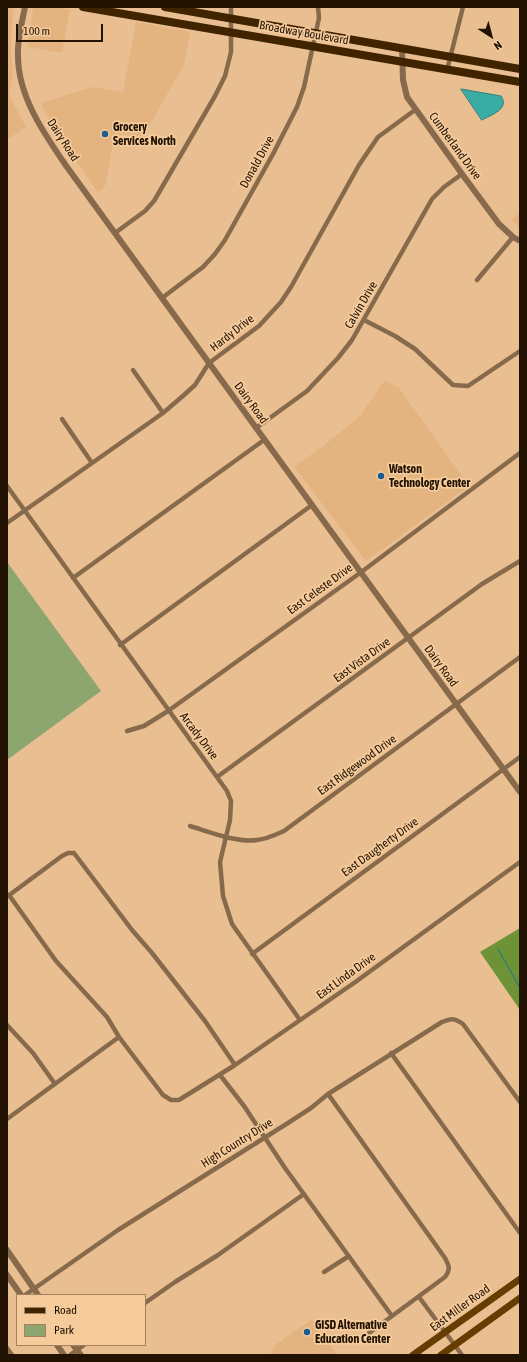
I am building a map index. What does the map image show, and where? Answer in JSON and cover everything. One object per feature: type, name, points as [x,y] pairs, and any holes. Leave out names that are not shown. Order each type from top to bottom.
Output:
[{"type":"main road","name":"Broadway Boulevard","points":[[83,7],[520,82]]},
{"type":"main road","name":"Broadway Boulevard","points":[[165,7],[520,69]]},
{"type":"main road","name":"East Miller Road","points":[[414,1355],[520,1279]]},
{"type":"main road","points":[[441,1355],[520,1298]]},
{"type":"street","name":"Dairy Road","points":[[25,7],[18,55],[20,80],[40,126],[67,167],[520,792]]},
{"type":"street","points":[[115,233],[154,202],[216,96],[225,76],[231,52],[231,7]]},
{"type":"street","name":"Donald Drive","points":[[162,298],[203,267],[215,254],[225,240],[273,154],[297,107],[304,87],[319,18],[318,7]]},
{"type":"street","points":[[447,70],[463,7]]},
{"type":"street","name":"Cumberland Drive","points":[[402,48],[403,80],[407,97],[499,224],[520,241]]},
{"type":"street","name":"Hardy Drive","points":[[7,523],[163,413],[195,385],[209,363],[259,326],[281,302],[291,287],[359,166],[378,137],[415,110]]},
{"type":"street","name":"Calvin Drive","points":[[256,428],[306,391],[347,346],[364,320],[432,199],[444,187],[462,174]]},
{"type":"street","points":[[477,280],[512,236]]},
{"type":"street","points":[[364,320],[396,336],[415,349],[452,385],[468,386],[520,351]]},
{"type":"street","points":[[133,370],[163,413]]},
{"type":"street","points":[[62,419],[92,462]]},
{"type":"street","points":[[73,578],[264,440]]},
{"type":"street","name":"East Celeste Drive","points":[[126,731],[144,726],[168,711],[360,572],[520,453]]},
{"type":"street","name":"Arcady Drive","points":[[7,486],[120,645],[227,791],[231,801],[230,820],[220,862],[223,896],[232,924],[300,1020]]},
{"type":"street","points":[[120,645],[312,505]]},
{"type":"street","name":"East Vista Drive","points":[[218,777],[482,584],[520,561]]},
{"type":"street","name":"East Ridgewood Drive","points":[[190,826],[238,840],[256,841],[271,837],[284,830],[520,657]]},
{"type":"street","name":"East Daugherty Drive","points":[[252,954],[520,757]]},
{"type":"street","points":[[7,1118],[120,1037],[107,1017],[56,961],[8,896],[68,853],[74,853],[79,858],[132,930],[195,1008],[235,1065]]},
{"type":"street","name":"East Linda Drive","points":[[120,1037],[162,1095],[171,1100],[179,1100],[220,1075],[300,1020],[520,862]]},
{"type":"street","name":"High Country Drive","points":[[26,1294],[118,1230],[311,1108],[328,1094],[391,1054],[442,1022],[452,1018],[464,1024],[520,1102]]},
{"type":"street","points":[[7,1025],[33,1053],[55,1084]]},
{"type":"street","points":[[391,1054],[520,1233]]},
{"type":"street","points":[[220,1075],[244,1106],[285,1168],[392,1316]]},
{"type":"street","points":[[328,1094],[450,1266],[449,1272],[445,1277],[369,1333]]},
{"type":"street","points":[[146,1301],[218,1255],[304,1194]]},
{"type":"street","points":[[7,1250],[37,1294]]},
{"type":"street","points":[[324,1272],[349,1256]]},
{"type":"street","points":[[7,1275],[20,1294]]},
{"type":"street","points":[[419,1297],[462,1355]]},
{"type":"street","points":[[58,1346],[64,1355]]},
{"type":"street","points":[[7,1348],[12,1355]]},
{"type":"street","points":[[70,1355],[77,1350]]},
{"type":"shaded area","points":[[7,7],[13,7],[11,50],[13,74],[9,95],[26,127],[7,140]]},
{"type":"shaded area","points":[[34,7],[57,7],[70,10],[62,53],[28,47]]},
{"type":"shaded area","points":[[136,22],[190,32],[184,64],[143,137],[115,134],[105,186],[98,192],[55,131],[41,103],[93,87],[123,92]]},
{"type":"shaded area","points":[[520,212],[520,229],[511,219]]},
{"type":"shaded area","name":"Watson Technology Center","points":[[386,381],[399,388],[469,486],[366,561],[294,467],[322,447],[360,416],[381,385]]},
{"type":"shaded area","name":"GISD Alternative Education Center","points":[[312,1319],[337,1355],[268,1355],[271,1353],[275,1345]]},
{"type":"green space","points":[[7,562],[101,691],[7,760]]},
{"type":"green space","points":[[520,928],[520,1010],[480,952]]},
{"type":"water","points":[[461,89],[501,96],[503,105],[494,114],[482,120]]},
{"type":"waterway","points":[[498,949],[520,988]]},
{"type":"place","name":"Grocery Services North","points":[[105,134]]},
{"type":"place","name":"Watson Technology Center","points":[[381,476]]},
{"type":"place","name":"GISD Alternative Education Center","points":[[307,1332]]}]
